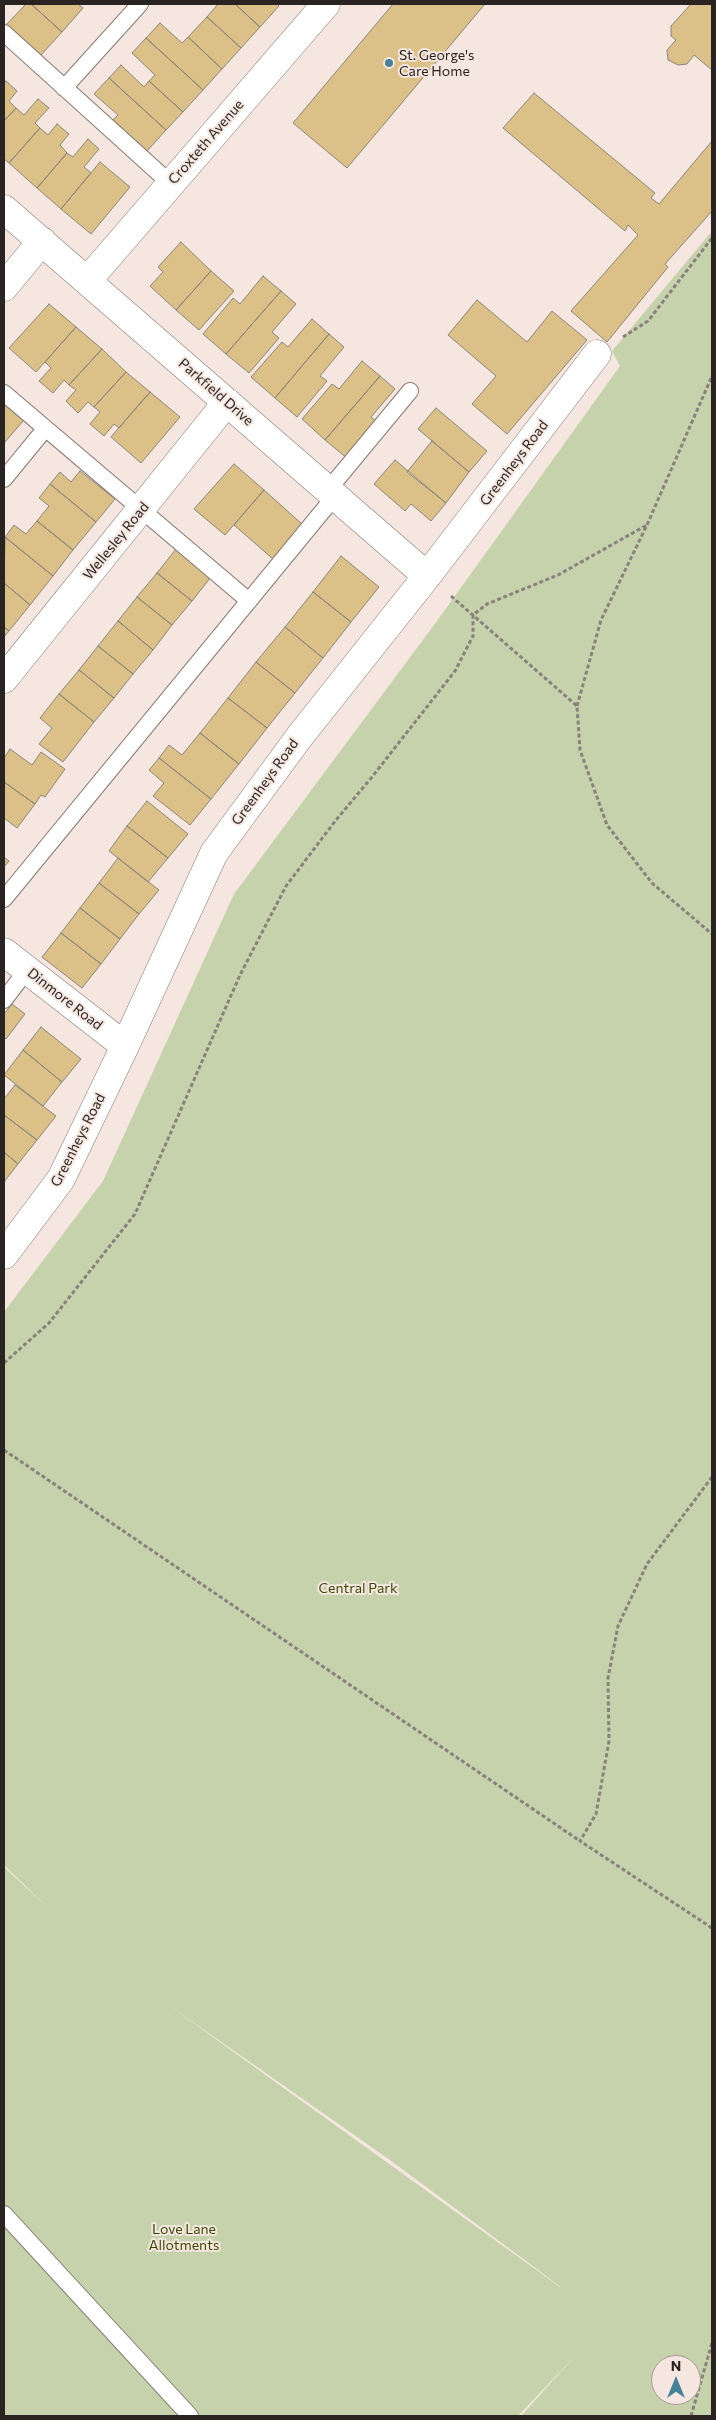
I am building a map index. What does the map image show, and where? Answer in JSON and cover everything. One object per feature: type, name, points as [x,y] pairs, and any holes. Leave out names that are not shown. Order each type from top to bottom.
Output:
[{"type":"street","name":"Croxteth Avenue","points":[[87,281],[326,4]]},
{"type":"street","name":"Parkfield Drive","points":[[4,208],[427,576]]},
{"type":"street","points":[[4,287],[42,241]]},
{"type":"street","name":"Greenheys Road","points":[[4,1255],[61,1179],[214,853],[300,736],[427,576],[597,354]]},
{"type":"street","name":"Wellesley Road","points":[[4,679],[227,402]]},
{"type":"street","name":"Dinmore Road","points":[[4,952],[125,1046]]},
{"type":"lane","points":[[64,88],[140,4]]},
{"type":"lane","points":[[4,33],[171,184]]},
{"type":"lane","points":[[4,900],[249,601],[410,391]]},
{"type":"lane","points":[[4,393],[44,429],[249,601]]},
{"type":"lane","points":[[4,479],[44,429]]},
{"type":"lane","points":[[4,1000],[27,970]]},
{"type":"lane","points":[[4,2214],[190,2416]]},
{"type":"path","points":[[597,354],[648,320],[712,238]]},
{"type":"path","points":[[712,376],[647,525],[601,620],[577,706],[580,750],[607,825],[652,883],[712,934]]},
{"type":"path","points":[[473,615],[487,604],[558,575],[647,525]]},
{"type":"path","points":[[464,606],[577,706]]},
{"type":"path","points":[[4,1363],[49,1323],[135,1214],[240,974],[286,886],[455,671],[473,636],[473,615]]},
{"type":"path","points":[[4,1450],[580,1841],[712,1928]]},
{"type":"path","points":[[580,1841],[596,1814],[609,1741],[608,1678],[618,1626],[647,1564],[712,1477]]},
{"type":"path","points":[[692,2416],[712,2343]]},
{"type":"green space","name":"Central Park","points":[[712,231],[712,2416],[521,2416],[576,2355],[518,2416],[4,2416],[4,1867],[50,1910],[4,1865],[4,1312],[103,1181],[234,894],[437,621],[620,366],[612,351]],"holes":[[[167,2004],[390,2160],[561,2287]]]},
{"type":"building","points":[[26,4],[31,4],[62,32],[41,55],[6,25]]},
{"type":"building","points":[[31,4],[78,4],[83,8],[62,32]]},
{"type":"building","points":[[218,4],[235,4],[260,27],[241,48],[207,17]]},
{"type":"building","points":[[235,4],[277,4],[279,6],[260,27]]},
{"type":"building","name":"St. George's Care Home","points":[[393,4],[485,4],[347,168],[293,123]]},
{"type":"building","points":[[691,4],[712,4],[712,70],[694,55],[687,64],[678,65],[668,60],[667,50],[676,40],[671,36],[671,26]]},
{"type":"building","points":[[207,17],[241,48],[222,69],[188,37]]},
{"type":"building","points":[[160,23],[182,43],[188,37],[222,69],[203,90],[146,38]]},
{"type":"building","points":[[146,38],[203,90],[183,112],[149,81],[155,75],[132,53]]},
{"type":"building","points":[[121,65],[144,87],[149,81],[183,112],[166,130],[109,78]]},
{"type":"building","points":[[109,78],[166,130],[147,151],[113,120],[118,115],[94,94]]},
{"type":"building","points":[[6,81],[17,91],[9,101],[16,108],[4,121],[4,84]]},
{"type":"building","points":[[534,93],[655,193],[651,198],[659,204],[712,141],[712,211],[665,264],[668,267],[607,342],[571,311],[638,235],[628,225],[625,231],[503,128]]},
{"type":"building","points":[[38,99],[49,108],[35,123],[40,128],[9,163],[4,159],[4,121],[16,108],[24,115]]},
{"type":"building","points":[[57,124],[69,134],[60,145],[67,153],[37,188],[9,163],[40,128],[48,135]]},
{"type":"building","points":[[88,139],[99,149],[84,167],[91,173],[61,209],[37,188],[67,153],[73,157]]},
{"type":"building","points":[[100,162],[130,187],[91,234],[61,209]]},
{"type":"building","points":[[181,242],[211,271],[176,310],[150,286],[163,272],[158,267]]},
{"type":"building","points":[[211,271],[234,291],[199,330],[176,310]]},
{"type":"building","points":[[263,276],[281,291],[226,354],[203,334],[233,298],[240,304]]},
{"type":"building","points":[[281,291],[296,304],[272,332],[279,338],[249,373],[226,354]]},
{"type":"building","points":[[477,300],[527,342],[552,311],[587,340],[507,434],[472,404],[496,376],[448,335]]},
{"type":"building","points":[[49,304],[76,327],[36,372],[9,348]]},
{"type":"building","points":[[312,319],[329,334],[275,398],[251,377],[282,342],[288,347]]},
{"type":"building","points":[[76,327],[102,349],[69,385],[64,380],[53,393],[39,381],[51,368],[45,362]]},
{"type":"building","points":[[329,334],[344,347],[320,376],[327,381],[297,417],[275,398]]},
{"type":"building","points":[[102,349],[126,372],[94,407],[88,402],[78,413],[66,401],[76,390],[69,385]]},
{"type":"building","points":[[362,361],[380,376],[325,440],[302,419],[332,384],[339,389]]},
{"type":"building","points":[[126,372],[150,392],[119,428],[114,424],[104,436],[90,424],[100,412],[94,407]]},
{"type":"building","points":[[380,376],[395,389],[371,417],[378,423],[348,459],[325,440]]},
{"type":"building","points":[[150,392],[180,417],[141,463],[111,437]]},
{"type":"building","points":[[4,403],[24,420],[5,442],[4,441]]},
{"type":"building","points":[[436,408],[487,451],[469,472],[418,429]]},
{"type":"building","points":[[432,441],[469,472],[446,503],[407,472]]},
{"type":"building","points":[[395,460],[446,503],[431,521],[411,504],[405,511],[374,484]]},
{"type":"building","points":[[234,464],[264,490],[225,535],[194,509]]},
{"type":"building","points":[[80,471],[115,499],[96,522],[50,484],[60,472],[71,482]]},
{"type":"building","points":[[50,484],[96,522],[73,550],[37,521],[49,506],[39,498]]},
{"type":"building","points":[[264,490],[303,525],[273,559],[234,525]]},
{"type":"building","points":[[37,521],[73,550],[53,576],[5,537],[14,525],[26,534]]},
{"type":"building","points":[[5,537],[53,576],[30,605],[4,583]]},
{"type":"building","points":[[176,549],[211,577],[192,601],[157,573]]},
{"type":"building","points":[[341,556],[379,587],[351,622],[313,592]]},
{"type":"building","points":[[157,573],[192,601],[172,625],[137,597]]},
{"type":"building","points":[[4,583],[30,605],[9,631],[4,627]]},
{"type":"building","points":[[313,592],[351,622],[323,658],[285,627]]},
{"type":"building","points":[[137,597],[172,625],[153,650],[118,621]]},
{"type":"building","points":[[118,621],[153,650],[133,674],[98,646]]},
{"type":"building","points":[[4,627],[9,631],[4,637]]},
{"type":"building","points":[[285,627],[323,658],[295,693],[256,662]]},
{"type":"building","points":[[98,646],[133,674],[114,698],[79,670]]},
{"type":"building","points":[[256,662],[295,693],[267,728],[228,698]]},
{"type":"building","points":[[79,670],[114,698],[94,722],[59,694]]},
{"type":"building","points":[[59,694],[94,722],[63,762],[39,744],[52,728],[40,718]]},
{"type":"building","points":[[228,698],[267,728],[239,764],[200,733]]},
{"type":"building","points":[[200,733],[239,764],[211,799],[159,758],[169,745],[182,755]]},
{"type":"building","points":[[10,749],[32,765],[41,752],[65,769],[45,797],[41,795],[35,804],[4,782],[4,758]]},
{"type":"building","points":[[159,758],[211,799],[190,825],[153,796],[164,783],[149,770]]},
{"type":"building","points":[[4,782],[35,804],[17,828],[4,818]]},
{"type":"building","points":[[147,801],[188,834],[168,858],[127,826]]},
{"type":"building","points":[[127,826],[168,858],[148,882],[109,851]]},
{"type":"building","points":[[4,857],[9,861],[4,867]]},
{"type":"building","points":[[118,858],[159,890],[139,914],[99,883]]},
{"type":"building","points":[[99,883],[139,914],[120,939],[80,908]]},
{"type":"building","points":[[80,908],[120,939],[101,964],[61,933]]},
{"type":"building","points":[[61,933],[101,964],[82,988],[42,957]]},
{"type":"building","points":[[12,1004],[25,1014],[6,1039],[4,1038],[4,1014]]},
{"type":"building","points":[[41,1027],[81,1059],[62,1082],[23,1050]]},
{"type":"building","points":[[23,1050],[62,1082],[43,1106],[4,1075]]},
{"type":"building","points":[[15,1085],[56,1116],[37,1140],[4,1115],[4,1099]]},
{"type":"building","points":[[4,1115],[37,1140],[18,1164],[4,1152]]},
{"type":"building","points":[[4,1152],[18,1164],[4,1182]]},
{"type":"place","name":"St. George's Care Home","points":[[389,63]]},
{"type":"park label","name":"Love Lane Allotments","points":[[184,2238]]}]
